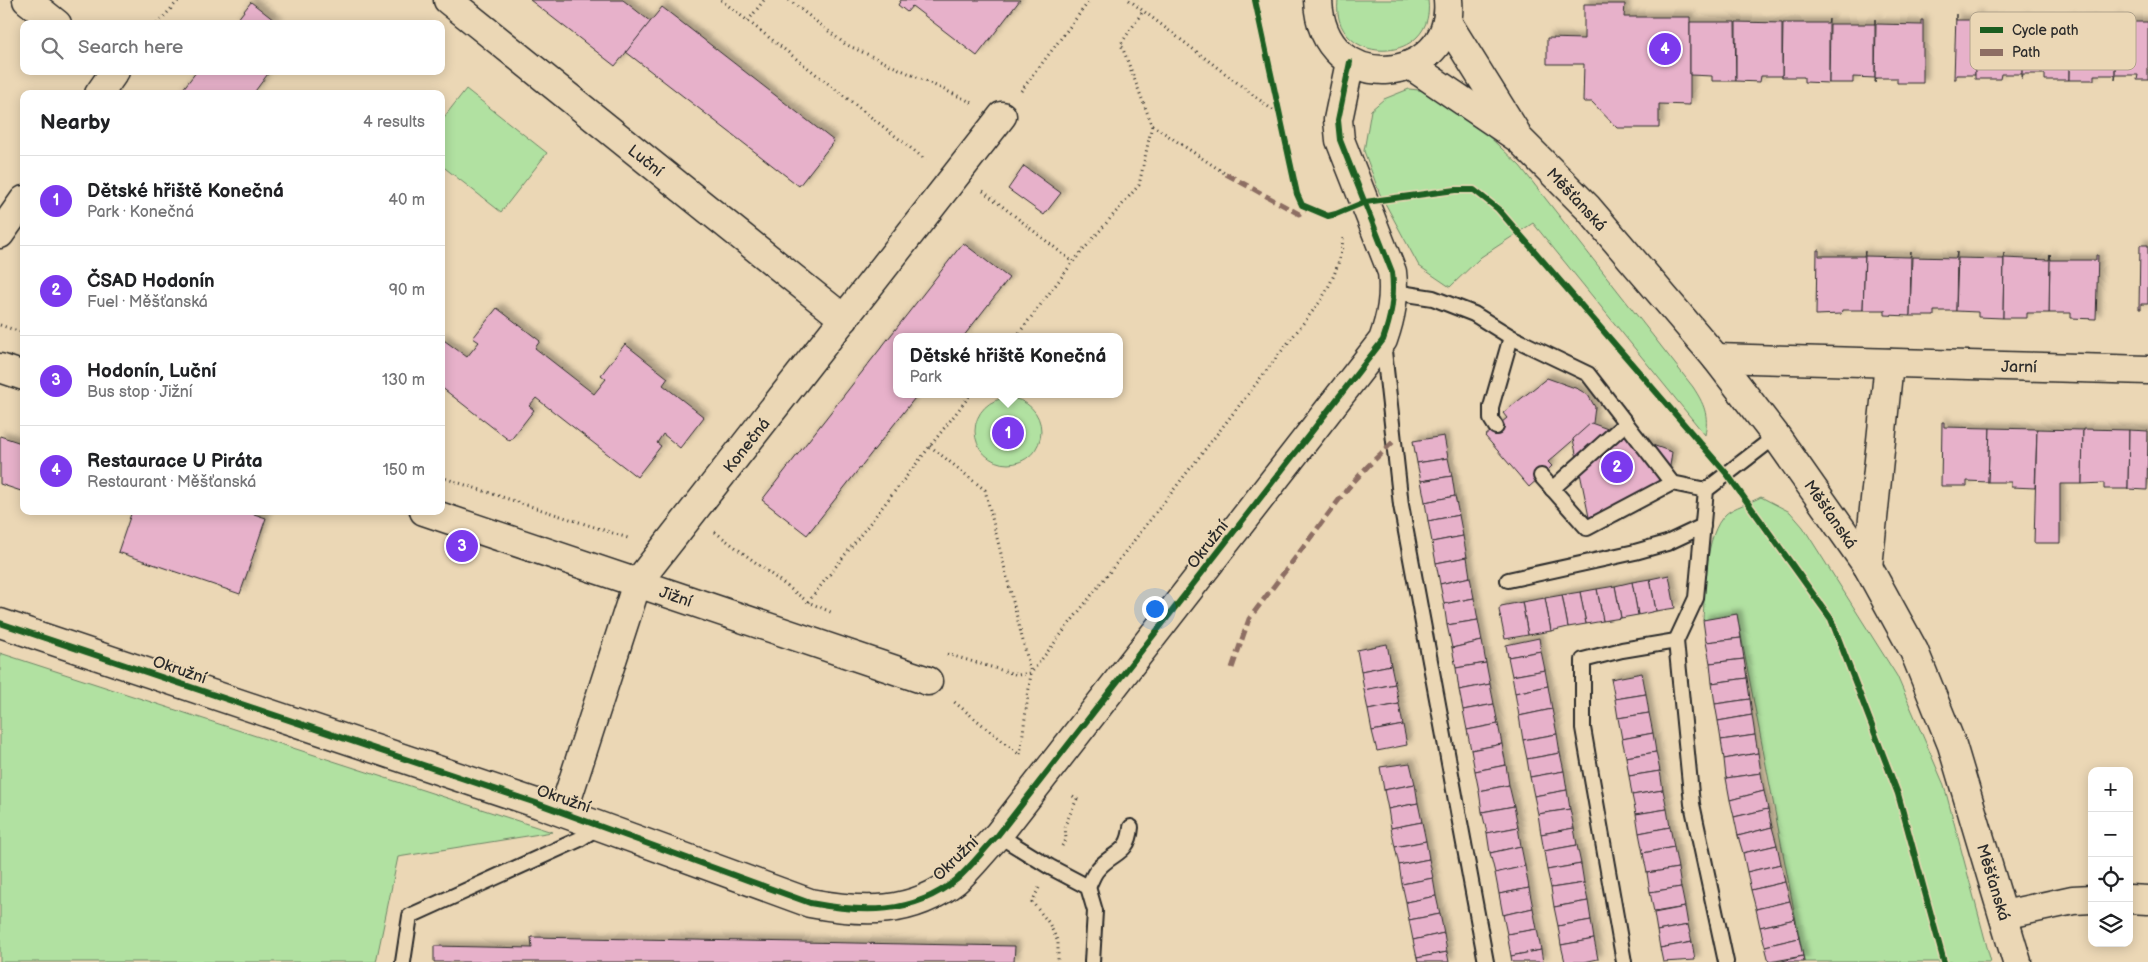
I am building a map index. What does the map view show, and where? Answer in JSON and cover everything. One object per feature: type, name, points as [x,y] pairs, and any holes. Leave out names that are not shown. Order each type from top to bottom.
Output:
[{"type":"street","points":[[27,0],[52,20]]},
{"type":"street","name":"Luční","points":[[448,0],[844,320]]},
{"type":"street","name":"Měšťanská","points":[[1318,0],[1319,14],[1329,42],[1350,62],[1380,71],[1395,70],[1410,65],[1426,55],[1439,40],[1448,11]]},
{"type":"street","name":"Měšťanská","points":[[1448,11],[1520,139]]},
{"type":"street","name":"Okružní","points":[[0,623],[563,812],[810,903],[846,910],[877,911],[910,904],[934,895],[957,879],[998,835],[1383,340],[1388,325],[1394,292],[1392,272],[1340,140],[1338,120],[1350,62]]},
{"type":"street","name":"Měšťanská","points":[[1410,65],[1520,139],[1588,208],[1716,358],[1776,436],[1868,567],[1914,651],[1952,745],[2017,962]]},
{"type":"street","points":[[102,90],[112,75]]},
{"type":"street","name":"Konečná","points":[[563,812],[637,583],[1002,116]]},
{"type":"street","points":[[0,234],[20,206]]},
{"type":"street","name":"Jarní","points":[[1716,358],[2148,370]]},
{"type":"street","points":[[1868,567],[1889,363]]},
{"type":"street","points":[[0,368],[20,375]]},
{"type":"street","name":"Jižní","points":[[436,515],[928,681]]},
{"type":"street","points":[[2004,915],[2072,900],[2088,899]]},
{"type":"street","points":[[2133,899],[2148,900]]},
{"type":"lane","points":[[1394,292],[1434,298],[1474,314],[1511,337],[1588,374],[1672,483]]},
{"type":"lane","points":[[1496,427],[1491,419],[1491,407],[1511,337]]},
{"type":"lane","points":[[1383,340],[1401,505],[1486,962]]},
{"type":"lane","points":[[1552,489],[1626,423]]},
{"type":"lane","points":[[1726,962],[1692,804],[1676,641],[1696,598],[1706,490],[1776,436]]},
{"type":"lane","points":[[1541,476],[1587,528],[1672,483],[1706,490]]},
{"type":"lane","points":[[1508,580],[1635,552],[1667,543],[1703,526]]},
{"type":"lane","points":[[1624,962],[1583,728],[1583,660],[1622,650],[1676,641]]},
{"type":"lane","points":[[403,962],[410,916],[580,839],[601,826]]},
{"type":"lane","points":[[1092,962],[1095,911],[1088,887],[1097,870],[1124,849],[1130,839],[1131,827]]},
{"type":"lane","points":[[998,835],[1050,868],[1088,887]]},
{"type":"path","points":[[161,20],[179,0]]},
{"type":"path","points":[[721,0],[1073,262]]},
{"type":"path","points":[[748,21],[764,0]]},
{"type":"path","points":[[789,0],[845,44],[1002,116],[1090,0]]},
{"type":"path","points":[[1129,0],[1278,114]]},
{"type":"path","points":[[1019,333],[1073,262],[1140,185],[1152,125],[1121,44],[1143,11]]},
{"type":"path","points":[[1277,105],[1280,123]]},
{"type":"path","points":[[1152,125],[1226,174]]},
{"type":"path","points":[[941,652],[1018,675],[1031,673],[1330,286],[1338,264],[1343,240],[1340,213],[1365,202]]},
{"type":"path","points":[[0,325],[20,332]]},
{"type":"path","points":[[808,602],[968,398]]},
{"type":"path","points":[[928,681],[1020,756],[1031,673],[985,490],[930,446]]},
{"type":"path","points":[[445,477],[634,540]]},
{"type":"path","points":[[709,527],[808,602],[835,614]]},
{"type":"green space","points":[[1338,0],[1428,0],[1426,22],[1417,37],[1401,47],[1383,50],[1365,47],[1350,38],[1340,22]]},
{"type":"green space","points":[[466,89],[547,153],[501,212],[445,168],[445,116]]},
{"type":"green space","points":[[1409,89],[1428,91],[1458,107],[1520,166],[1693,387],[1705,410],[1705,435],[1533,223],[1481,257],[1450,287],[1419,266],[1379,192],[1364,151],[1371,110],[1384,99]]},
{"type":"green space","points":[[1008,398],[1021,401],[1031,408],[1038,418],[1041,431],[1038,444],[1031,454],[1021,461],[1008,464],[995,461],[985,454],[978,444],[975,431],[978,418],[985,408],[995,401]]},
{"type":"green space","points":[[1761,497],[1790,512],[1803,527],[1897,676],[1944,785],[1991,962],[1804,962],[1737,615],[1703,620],[1705,579],[1713,535],[1726,514]]},
{"type":"green space","points":[[0,653],[552,832],[398,857],[376,962],[0,962]]},
{"type":"building","points":[[530,0],[623,0],[651,22],[615,66]]},
{"type":"building","points":[[901,0],[1020,0],[977,56],[912,6],[907,12],[898,5]]},
{"type":"building","points":[[251,2],[274,20],[237,20]]},
{"type":"building","points":[[1584,4],[1625,4],[1624,17],[1690,17],[1690,105],[1659,104],[1659,128],[1617,128],[1592,102],[1583,102],[1584,64],[1547,64],[1547,38],[1584,39]]},
{"type":"building","points":[[662,7],[834,141],[799,186],[626,52]]},
{"type":"building","points":[[1956,14],[1956,20],[1970,20],[1970,70],[1975,70],[1975,75],[1956,75],[1956,79],[1954,79]]},
{"type":"building","points":[[1829,19],[1829,83],[1804,82],[1804,77],[1782,77],[1783,23],[1828,23]]},
{"type":"building","points":[[1921,20],[1923,20],[1923,83],[1897,83],[1897,78],[1876,78],[1875,83],[1876,24],[1921,25]]},
{"type":"building","points":[[1690,22],[1735,22],[1736,81],[1712,81],[1712,76],[1690,75]]},
{"type":"building","points":[[1736,22],[1782,23],[1782,76],[1761,76],[1760,82],[1736,81]]},
{"type":"building","points":[[2136,22],[2148,22],[2148,80],[2137,80],[2138,75],[2116,75],[2115,80],[2115,70],[2136,70]]},
{"type":"building","points":[[1830,24],[1875,24],[1875,78],[1853,77],[1853,83],[1829,83]]},
{"type":"building","points":[[1975,70],[2022,70],[2022,74],[2001,74],[2000,79],[1975,79]]},
{"type":"building","points":[[2022,70],[2069,70],[2069,80],[2045,80],[2045,74],[2023,74],[2022,79]]},
{"type":"building","points":[[2069,70],[2115,70],[2115,75],[2094,75],[2094,80],[2069,80]]},
{"type":"building","points":[[194,75],[267,75],[256,90],[182,90]]},
{"type":"building","points":[[1024,166],[1061,193],[1044,215],[1008,189]]},
{"type":"building","points":[[963,243],[1009,278],[966,333],[893,333],[893,398],[915,398],[807,535],[762,500]]},
{"type":"building","points":[[2140,245],[2148,245],[2148,304],[2141,304],[2141,309],[2139,309]]},
{"type":"building","points":[[1817,250],[1819,250],[1819,256],[1864,256],[1865,251],[1863,310],[1842,310],[1841,314],[1816,315]]},
{"type":"building","points":[[1911,252],[1910,316],[1885,315],[1885,310],[1863,310],[1865,256],[1910,257]]},
{"type":"building","points":[[1957,252],[1956,311],[1934,311],[1934,316],[1910,316],[1912,257],[1956,258]]},
{"type":"building","points":[[2004,253],[2003,318],[1978,317],[1978,312],[1956,311],[1958,258],[2003,259]]},
{"type":"building","points":[[2050,254],[2051,260],[2096,260],[2096,255],[2098,255],[2096,319],[2071,318],[2071,313],[2049,313]]},
{"type":"building","points":[[2050,254],[2049,313],[2027,313],[2027,318],[2003,318],[2004,258],[2049,260]]},
{"type":"building","points":[[497,308],[540,341],[535,348],[594,394],[606,379],[601,375],[625,344],[668,378],[663,385],[704,417],[680,448],[663,434],[657,443],[661,446],[637,477],[536,398],[529,406],[534,410],[510,441],[445,390],[445,341],[467,357],[479,342],[473,338]]},
{"type":"building","points":[[1547,378],[1578,389],[1588,395],[1595,407],[1593,423],[1548,462],[1552,466],[1529,487],[1485,436],[1507,418],[1503,413]]},
{"type":"building","points":[[1942,422],[1944,422],[1944,427],[1990,428],[1988,482],[1967,481],[1967,486],[1941,486]]},
{"type":"building","points":[[1591,423],[1672,452],[1670,466],[1661,485],[1648,504],[1618,521],[1604,524],[1590,522],[1573,439]]},
{"type":"building","points":[[1990,428],[2037,429],[2035,488],[2011,487],[2011,482],[1988,482]]},
{"type":"building","points":[[2037,429],[2083,430],[2082,484],[2060,484],[2060,543],[2034,543]]},
{"type":"building","points":[[2083,429],[2129,430],[2128,489],[2104,489],[2104,483],[2082,484]]},
{"type":"building","points":[[2129,430],[2148,431],[2147,490],[2128,489]]},
{"type":"building","points":[[0,436],[20,443],[20,491],[0,484]]},
{"type":"building","points":[[1444,436],[1448,458],[1417,463],[1413,441]]},
{"type":"building","points":[[1448,458],[1452,476],[1421,481],[1417,463]]},
{"type":"building","points":[[1452,476],[1455,496],[1425,502],[1421,481]]},
{"type":"building","points":[[1455,496],[1459,515],[1428,521],[1425,502]]},
{"type":"building","points":[[131,515],[257,515],[266,518],[240,594],[118,552]]},
{"type":"building","points":[[1459,515],[1463,536],[1432,542],[1428,521]]},
{"type":"building","points":[[1463,536],[1467,557],[1436,563],[1432,542]]},
{"type":"building","points":[[1467,557],[1470,577],[1440,584],[1436,563]]},
{"type":"building","points":[[1669,575],[1675,608],[1656,611],[1650,579]]},
{"type":"building","points":[[1470,577],[1474,598],[1444,604],[1440,584]]},
{"type":"building","points":[[1650,579],[1656,611],[1638,615],[1632,582]]},
{"type":"building","points":[[1632,582],[1638,615],[1621,618],[1615,586]]},
{"type":"building","points":[[1615,586],[1621,618],[1603,621],[1597,589]]},
{"type":"building","points":[[1597,589],[1603,621],[1586,624],[1580,592]]},
{"type":"building","points":[[1580,592],[1586,624],[1568,627],[1562,595]]},
{"type":"building","points":[[1562,595],[1568,627],[1551,631],[1545,598]]},
{"type":"building","points":[[1474,598],[1478,620],[1447,625],[1444,604]]},
{"type":"building","points":[[1545,598],[1551,631],[1528,635],[1522,602]]},
{"type":"building","points":[[1522,602],[1528,635],[1505,639],[1499,610],[1501,606]]},
{"type":"building","points":[[1737,614],[1741,638],[1706,642],[1703,620]]},
{"type":"building","points":[[1478,620],[1482,641],[1452,648],[1447,625]]},
{"type":"building","points":[[1539,638],[1541,651],[1508,657],[1506,645]]},
{"type":"building","points":[[1741,638],[1744,659],[1710,663],[1706,642]]},
{"type":"building","points":[[1482,641],[1486,663],[1456,668],[1452,648]]},
{"type":"building","points":[[1387,644],[1391,665],[1361,671],[1357,650]]},
{"type":"building","points":[[1541,651],[1545,670],[1512,676],[1508,657]]},
{"type":"building","points":[[1744,659],[1747,678],[1712,683],[1710,663]]},
{"type":"building","points":[[1486,663],[1490,684],[1459,690],[1456,668]]},
{"type":"building","points":[[1391,665],[1395,684],[1364,690],[1361,671]]},
{"type":"building","points":[[1545,670],[1548,686],[1515,693],[1512,676]]},
{"type":"building","points":[[1642,673],[1646,694],[1615,699],[1611,679]]},
{"type":"building","points":[[1747,678],[1750,699],[1715,704],[1712,683]]},
{"type":"building","points":[[1395,684],[1399,704],[1368,710],[1364,690]]},
{"type":"building","points":[[1490,684],[1494,704],[1463,710],[1459,690]]},
{"type":"building","points":[[1548,686],[1552,709],[1519,716],[1515,693]]},
{"type":"building","points":[[1646,694],[1649,713],[1618,718],[1615,699]]},
{"type":"building","points":[[1750,699],[1752,715],[1718,721],[1715,704]]},
{"type":"building","points":[[1399,704],[1403,725],[1372,731],[1368,710]]},
{"type":"building","points":[[1494,704],[1498,724],[1467,730],[1463,710]]},
{"type":"building","points":[[1552,709],[1557,734],[1523,740],[1519,716]]},
{"type":"building","points":[[1649,713],[1653,733],[1622,739],[1618,718]]},
{"type":"building","points":[[1752,715],[1755,735],[1721,740],[1718,721]]},
{"type":"building","points":[[1498,724],[1502,744],[1471,750],[1467,730]]},
{"type":"building","points":[[1403,725],[1407,745],[1377,751],[1372,731]]},
{"type":"building","points":[[1653,733],[1656,752],[1626,757],[1622,739]]},
{"type":"building","points":[[1557,734],[1560,753],[1527,759],[1523,740]]},
{"type":"building","points":[[1755,735],[1758,753],[1724,759],[1721,740]]},
{"type":"building","points":[[1502,744],[1506,765],[1475,771],[1471,750]]},
{"type":"building","points":[[1656,752],[1660,771],[1629,776],[1626,757]]},
{"type":"building","points":[[1560,753],[1564,771],[1530,777],[1527,759]]},
{"type":"building","points":[[1758,753],[1761,773],[1726,778],[1724,759]]},
{"type":"building","points":[[1410,763],[1415,784],[1384,790],[1380,767]]},
{"type":"building","points":[[1506,765],[1509,785],[1479,791],[1475,771]]},
{"type":"building","points":[[1564,771],[1567,790],[1534,796],[1530,777]]},
{"type":"building","points":[[1660,771],[1663,790],[1632,795],[1629,776]]},
{"type":"building","points":[[1761,773],[1764,791],[1730,800],[1726,778]]},
{"type":"building","points":[[1415,784],[1418,803],[1388,809],[1384,790]]},
{"type":"building","points":[[1509,785],[1514,806],[1482,812],[1479,791]]},
{"type":"building","points":[[1567,790],[1570,809],[1538,814],[1534,796]]},
{"type":"building","points":[[1663,790],[1667,809],[1636,814],[1632,795]]},
{"type":"building","points":[[1764,791],[1768,809],[1734,817],[1730,800]]},
{"type":"building","points":[[1418,803],[1422,822],[1391,828],[1388,809]]},
{"type":"building","points":[[1514,806],[1518,827],[1487,833],[1482,812]]},
{"type":"building","points":[[1570,809],[1574,828],[1541,834],[1538,814]]},
{"type":"building","points":[[1667,809],[1670,827],[1639,833],[1636,814]]},
{"type":"building","points":[[1768,809],[1772,827],[1738,836],[1734,817]]},
{"type":"building","points":[[1422,822],[1426,841],[1395,847],[1391,828]]},
{"type":"building","points":[[1518,827],[1521,846],[1490,853],[1487,833]]},
{"type":"building","points":[[1670,827],[1674,847],[1643,853],[1639,833]]},
{"type":"building","points":[[1772,827],[1777,845],[1743,853],[1738,836]]},
{"type":"building","points":[[1574,828],[1577,845],[1544,851],[1541,834]]},
{"type":"building","points":[[1426,841],[1429,859],[1399,865],[1395,847]]},
{"type":"building","points":[[1577,845],[1581,864],[1547,870],[1544,851]]},
{"type":"building","points":[[1777,845],[1781,864],[1747,872],[1743,853]]},
{"type":"building","points":[[1521,846],[1525,866],[1495,873],[1490,853]]},
{"type":"building","points":[[1674,847],[1678,868],[1647,873],[1643,853]]},
{"type":"building","points":[[1429,859],[1433,878],[1402,884],[1399,865]]},
{"type":"building","points":[[1581,864],[1584,883],[1551,888],[1547,870]]},
{"type":"building","points":[[1781,864],[1785,882],[1751,890],[1747,872]]},
{"type":"building","points":[[1525,866],[1529,888],[1499,894],[1495,873]]},
{"type":"building","points":[[1678,868],[1681,887],[1650,892],[1647,873]]},
{"type":"building","points":[[1433,878],[1436,896],[1406,902],[1402,884]]},
{"type":"building","points":[[1785,882],[1790,901],[1756,909],[1751,890]]},
{"type":"building","points":[[1584,883],[1588,901],[1554,907],[1551,888]]},
{"type":"building","points":[[1681,887],[1685,907],[1654,912],[1650,892]]},
{"type":"building","points":[[1529,888],[1533,908],[1503,915],[1499,894]]},
{"type":"building","points":[[1436,896],[1440,914],[1409,920],[1406,902]]},
{"type":"building","points":[[1588,901],[1591,920],[1558,926],[1554,907]]},
{"type":"building","points":[[1790,901],[1795,919],[1760,927],[1756,909]]},
{"type":"building","points":[[1685,907],[1688,925],[1657,931],[1654,913]]},
{"type":"building","points":[[1533,908],[1537,929],[1507,934],[1503,915]]},
{"type":"building","points":[[1440,914],[1444,933],[1413,940],[1409,920]]},
{"type":"building","points":[[1795,919],[1799,938],[1765,946],[1760,927]]},
{"type":"building","points":[[1591,920],[1594,939],[1561,945],[1558,926]]},
{"type":"building","points":[[1688,925],[1692,942],[1660,948],[1657,931]]},
{"type":"building","points":[[1537,929],[1541,950],[1511,956],[1507,934]]},
{"type":"building","points":[[1444,933],[1447,952],[1417,958],[1413,940]]},
{"type":"building","points":[[531,937],[1015,946],[1014,962],[434,962],[434,946],[532,948]]},
{"type":"building","points":[[1799,938],[1803,956],[1769,962],[1765,946]]},
{"type":"building","points":[[1594,939],[1598,959],[1584,962],[1565,962],[1561,945]]},
{"type":"building","points":[[1692,942],[1695,960],[1663,962],[1660,948]]},
{"type":"building","points":[[1541,950],[1543,962],[1512,962],[1511,956]]},
{"type":"building","points":[[1447,952],[1449,962],[1418,962],[1417,958]]},
{"type":"building","points":[[1803,956],[1804,962],[1778,962]]},
{"type":"marked path","points":[[1226,174],[1299,214],[1308,208]]},
{"type":"marked path","points":[[1232,668],[1249,619],[1348,488],[1394,441]]},
{"type":"cycle path","points":[[1255,0],[1297,194],[1302,205],[1328,216],[1365,202],[1455,190],[1474,190],[1498,209],[1727,474],[1831,619],[1898,794],[1944,962]]},
{"type":"cycle path","points":[[0,623],[539,804],[810,903],[849,909],[868,909],[886,908],[922,900],[956,880],[998,835],[1383,340],[1392,307],[1392,272],[1340,140],[1338,120],[1350,62]]},
{"type":"place","name":"Restaurace U Piráta","points":[[1665,49]]},
{"type":"place","name":"Dětské hřiště Konečná","points":[[1008,433]]},
{"type":"place","name":"ČSAD Hodonín","points":[[1617,467]]},
{"type":"place","name":"Hodonín, Luční","points":[[462,546]]}]
